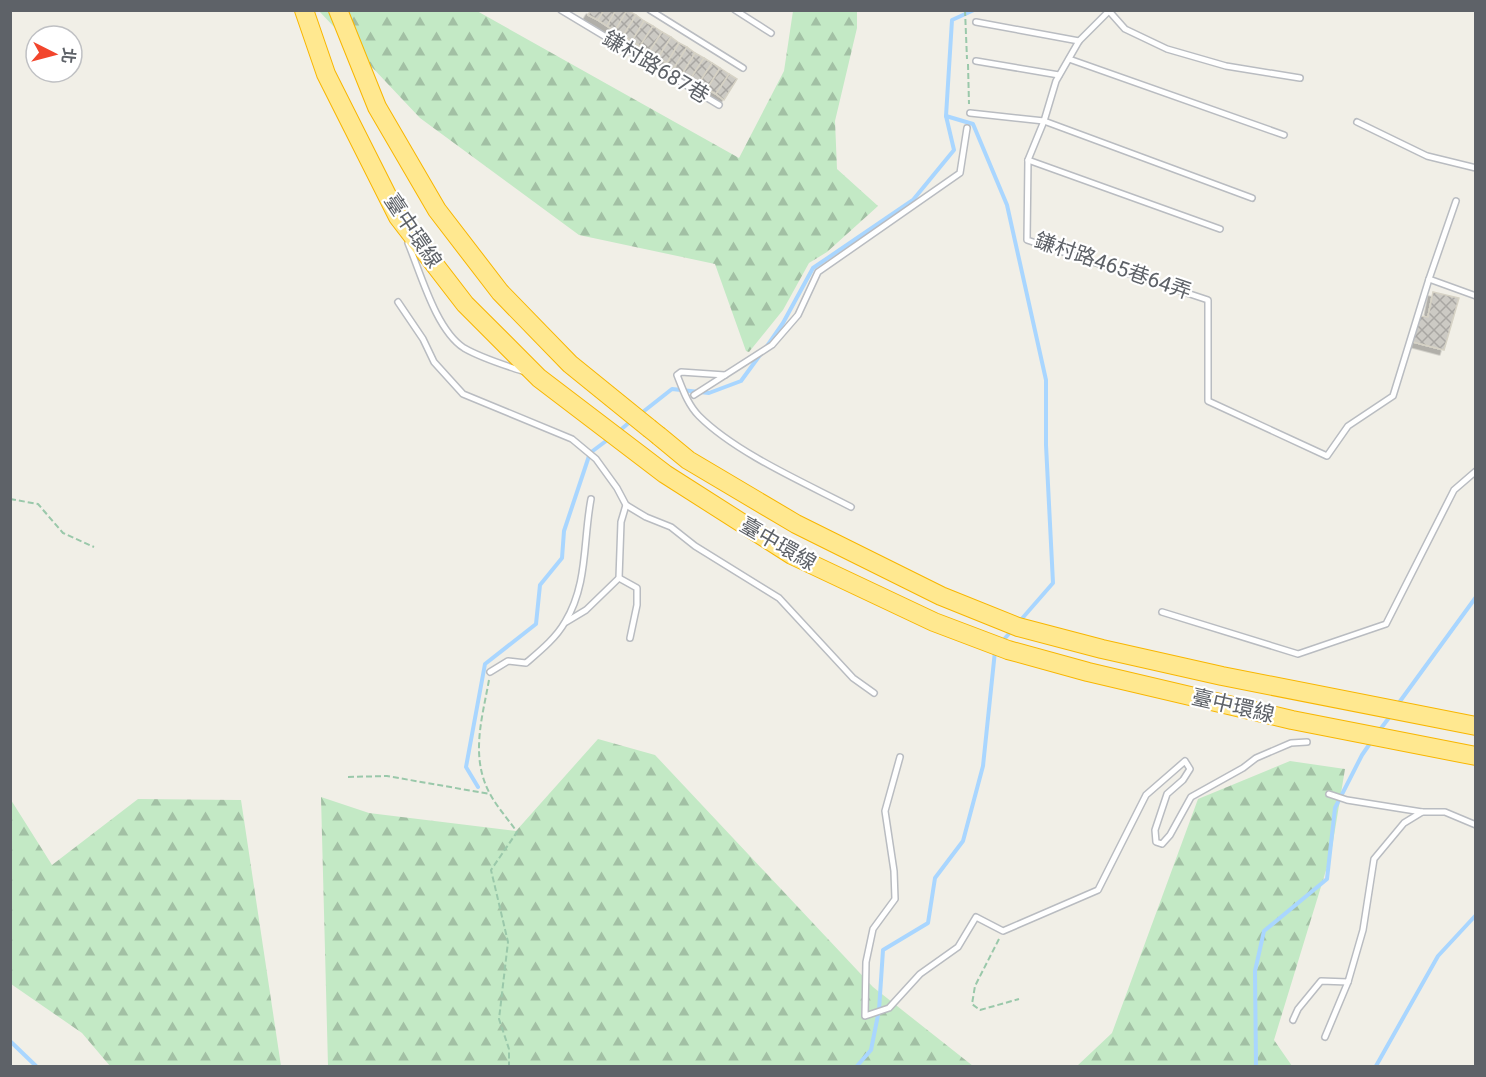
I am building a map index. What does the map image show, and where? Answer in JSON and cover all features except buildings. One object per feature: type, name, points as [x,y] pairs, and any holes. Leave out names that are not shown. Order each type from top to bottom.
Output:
[{"type":"highway","name":"臺中環線","points":[[304,10],[326,74],[398,217],[465,304],[539,378],[665,474],[792,555],[934,622],[998,646],[1099,675],[1292,720],[1476,756]]},
{"type":"highway","name":"臺中環線","points":[[338,10],[377,107],[437,210],[500,292],[570,364],[688,460],[796,524],[940,596],[1014,625],[1102,649],[1211,673],[1476,726]]},
{"type":"lane","name":"鎌村路687巷","points":[[561,10],[719,105]]},
{"type":"lane","points":[[650,10],[743,68]]},
{"type":"lane","points":[[735,10],[771,33]]},
{"type":"lane","points":[[1110,11],[1125,29],[1167,49],[1226,66],[1300,78]]},
{"type":"lane","name":"鎌村路465巷64弄","points":[[1110,11],[1079,41],[1059,75],[1028,160],[1027,240],[1208,300],[1208,401],[1327,456],[1348,426],[1393,396],[1456,201]]},
{"type":"lane","points":[[976,22],[1079,41]]},
{"type":"lane","points":[[1068,59],[1284,135]]},
{"type":"lane","points":[[976,61],[1059,75]]},
{"type":"lane","points":[[970,113],[1044,121],[1252,198]]},
{"type":"lane","points":[[1357,122],[1427,156],[1476,168]]},
{"type":"lane","points":[[694,395],[772,345],[798,315],[818,272],[960,173],[967,128]]},
{"type":"lane","points":[[1028,160],[1220,229]]},
{"type":"lane","points":[[398,217],[430,296],[450,336],[462,347],[477,355],[539,378]]},
{"type":"lane","points":[[1429,279],[1476,296]]},
{"type":"lane","points":[[398,302],[423,339],[434,362],[463,394],[572,439],[596,459],[626,505],[646,517],[671,527],[695,546],[779,598],[853,678],[874,693]]},
{"type":"lane","points":[[724,375],[681,372],[677,375],[685,396],[699,416],[736,445],[851,507]]},
{"type":"lane","points":[[1162,612],[1298,654],[1386,624],[1454,490],[1476,471]]},
{"type":"lane","points":[[565,623],[579,591],[591,500]]},
{"type":"lane","points":[[490,672],[508,661],[526,663],[565,623],[585,610],[619,578],[621,522],[626,505]]},
{"type":"lane","points":[[619,578],[637,588],[637,605],[630,638]]},
{"type":"lane","points":[[900,757],[885,811],[894,871],[895,899],[873,929],[866,962],[865,1016],[889,1008],[920,974],[958,947],[976,917],[1003,931],[1098,890],[1146,795],[1185,761],[1190,769],[1183,780],[1167,794],[1155,830],[1156,842],[1162,844],[1170,835],[1191,797],[1243,768],[1256,758],[1291,743],[1307,741]]},
{"type":"lane","points":[[1329,794],[1347,800],[1408,812],[1445,812],[1476,825]]},
{"type":"lane","points":[[1325,1037],[1348,982],[1363,930],[1374,860],[1404,823],[1422,812]]},
{"type":"lane","points":[[1293,1020],[1298,1009],[1321,981],[1348,982]]},
{"type":"path","points":[[965,10],[970,113]]},
{"type":"path","points":[[10,499],[38,504],[63,533],[93,547]]},
{"type":"path","points":[[490,672],[477,749],[479,769],[490,794],[517,831],[491,870],[508,942],[499,1019],[509,1049],[509,1066]]},
{"type":"path","points":[[348,777],[387,776],[490,794]]},
{"type":"path","points":[[1003,931],[975,986],[972,1004],[980,1010],[1018,999]]},
{"type":"green space","points":[[319,11],[477,11],[739,158],[784,71],[793,11],[857,11],[857,28],[835,121],[837,169],[878,206],[827,252],[809,263],[783,310],[749,352],[746,351],[715,264],[579,235],[420,118]]},
{"type":"green space","points":[[598,739],[655,755],[873,987],[973,1066],[328,1066],[321,797],[369,813],[516,831]]},
{"type":"green space","points":[[1290,761],[1345,769],[1331,854],[1274,1040],[1292,1066],[1077,1066],[1112,1033],[1198,799]]},
{"type":"green space","points":[[138,799],[241,800],[281,1066],[110,1066],[82,1033],[11,984],[11,800],[52,865]]},
{"type":"waterway","points":[[765,349],[783,323],[813,268],[913,200],[954,150],[946,116],[952,20],[974,10]]},
{"type":"waterway","points":[[946,116],[973,124],[1007,205],[1046,380],[1046,445],[1053,583],[1019,622]]},
{"type":"waterway","points":[[639,415],[672,389],[709,393],[741,381],[760,355]]},
{"type":"waterway","points":[[618,432],[631,421]]},
{"type":"waterway","points":[[478,787],[466,767],[485,664],[536,624],[540,585],[562,558],[564,531],[590,453],[610,438]]},
{"type":"waterway","points":[[1398,704],[1476,597]]},
{"type":"waterway","points":[[1001,643],[1012,630]]},
{"type":"waterway","points":[[857,1066],[871,1050],[879,1010],[883,950],[928,923],[935,878],[963,841],[983,766],[995,651]]},
{"type":"waterway","points":[[1379,731],[1391,715]]},
{"type":"waterway","points":[[1256,1066],[1255,971],[1264,931],[1327,879],[1335,808],[1371,742]]},
{"type":"waterway","points":[[1376,1066],[1438,956],[1476,915]]},
{"type":"waterway","points":[[10,1041],[36,1066]]}]
